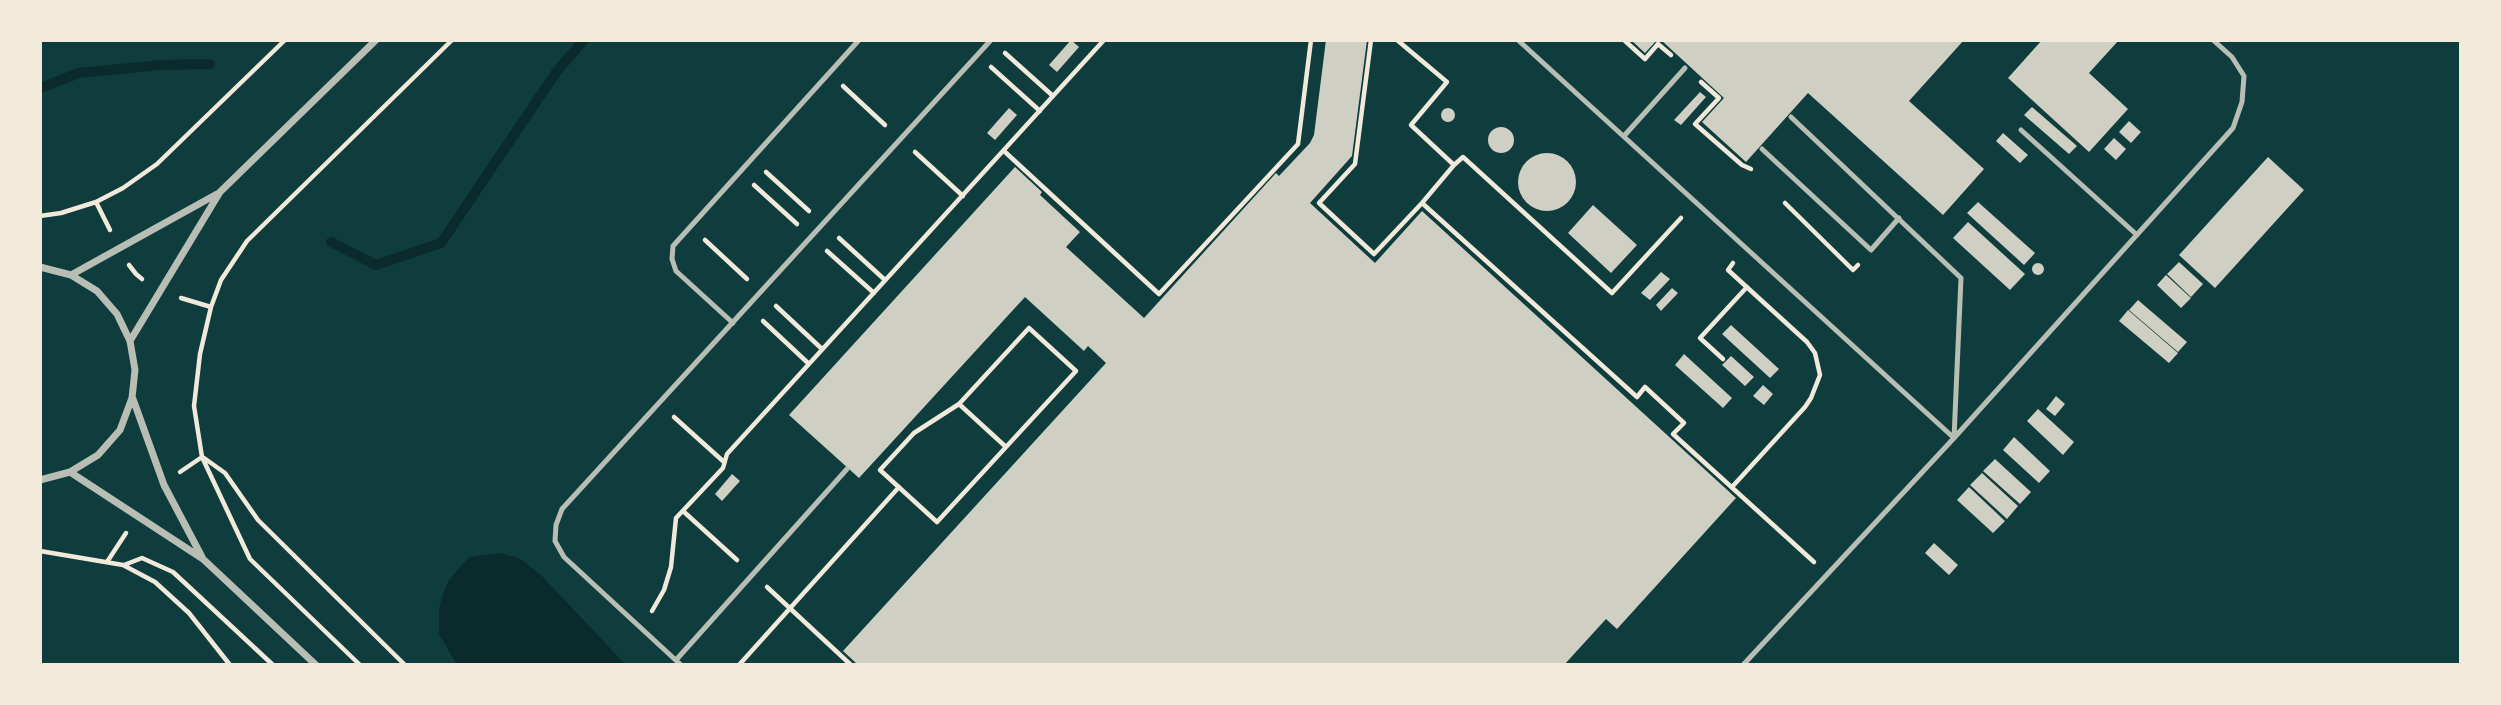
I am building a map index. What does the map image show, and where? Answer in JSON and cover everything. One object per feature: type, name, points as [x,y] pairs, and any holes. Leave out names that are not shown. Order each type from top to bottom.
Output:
[{"type":"street","points":[[130,341],[220,192],[376,40]]},
{"type":"street","points":[[71,275],[220,192]]},
{"type":"street","points":[[40,267],[71,275],[97,291],[111,306],[130,341],[135,370],[132,398],[120,430],[98,455],[70,472],[40,480]]},
{"type":"street","points":[[132,398],[164,485],[203,559]]},
{"type":"street","points":[[70,472],[203,559],[316,665]]},
{"type":"lane","points":[[733,323],[676,271],[672,259],[673,247],[859,40]]},
{"type":"lane","points":[[847,469],[679,662],[564,557],[555,541],[556,525],[562,509],[991,40]]},
{"type":"lane","points":[[1518,40],[1954,438]]},
{"type":"lane","points":[[1743,665],[1954,438],[2233,128],[2242,102],[2244,76],[2231,57],[2213,40]]},
{"type":"lane","points":[[1624,136],[1685,68]]},
{"type":"lane","points":[[1791,117],[1961,278],[1954,438]]},
{"type":"lane","points":[[2021,130],[2137,234]]},
{"type":"lane","points":[[1762,149],[1871,250],[1899,218]]},
{"type":"path","points":[[40,216],[61,213],[96,202],[123,188],[157,164],[285,40]]},
{"type":"path","points":[[360,665],[250,559],[202,457],[194,406],[200,354],[211,307],[221,280],[247,241],[452,40]]},
{"type":"path","points":[[638,625],[657,606],[664,590],[671,567],[676,518],[723,468],[727,454],[1104,40]]},
{"type":"path","points":[[1004,151],[1159,294],[1298,144],[1311,40]]},
{"type":"path","points":[[1371,40],[1355,164],[1320,203],[1374,254],[1463,157],[1612,293],[1696,201]]},
{"type":"path","points":[[1397,40],[1405,43],[1447,82],[1412,125],[1454,165]]},
{"type":"path","points":[[1001,49],[1053,96]]},
{"type":"path","points":[[978,55],[1040,111]]},
{"type":"path","points":[[96,202],[111,232]]},
{"type":"path","points":[[1422,203],[1637,397],[1645,387],[1684,423],[1673,434],[1828,574]]},
{"type":"path","points":[[1732,487],[1805,407],[1820,375],[1815,353],[1807,342],[1728,270],[1747,248]]},
{"type":"path","points":[[131,267],[143,280]]},
{"type":"path","points":[[1723,359],[1700,338],[1747,287]]},
{"type":"path","points":[[176,296],[211,307]]},
{"type":"path","points":[[1029,328],[1076,371],[1006,447],[937,522],[880,470],[914,433],[959,404],[1029,328]]},
{"type":"path","points":[[659,403],[724,462]]},
{"type":"path","points":[[959,404],[1006,447]]},
{"type":"path","points":[[178,473],[202,457]]},
{"type":"path","points":[[202,457],[225,472],[258,520],[405,665]]},
{"type":"path","points":[[739,665],[899,487]]},
{"type":"path","points":[[107,562],[125,534]]},
{"type":"path","points":[[40,551],[123,565],[155,582],[189,613],[230,665]]},
{"type":"path","points":[[123,565],[142,558],[173,572],[273,665]]},
{"type":"water","points":[[499,553],[519,558],[540,574],[626,665],[457,665],[439,634],[439,609],[443,593],[449,580],[469,557]]},
{"type":"building","points":[[1071,40],[1079,47],[1057,72],[1049,65]]},
{"type":"building","points":[[1326,40],[1367,40],[1352,156],[1310,203],[1375,263],[1422,211],[1736,498],[1617,629],[1606,619],[1564,665],[855,665],[843,651],[1106,363],[1088,346],[1084,351],[1025,297],[859,478],[789,415],[1015,167],[1042,192],[1040,195],[1080,232],[1066,247],[1144,318],[1276,173],[1279,176],[1310,143],[1314,135]]},
{"type":"building","points":[[1631,40],[1657,40],[1645,53]]},
{"type":"building","points":[[1661,40],[1964,40],[1909,101],[1984,169],[1943,215],[1808,93],[1746,162],[1702,122],[1724,98]]},
{"type":"building","points":[[2042,40],[2119,40],[2089,73],[2128,109],[2089,152],[2008,78]]},
{"type":"building","points":[[1700,92],[1706,97],[1681,125],[1674,120]]},
{"type":"building","points":[[2032,107],[2077,146],[2069,154],[2024,115]]},
{"type":"building","points":[[1009,108],[1017,115],[995,140],[987,133]]},
{"type":"building","points":[[1448,108],[1453,110],[1453,120],[1448,122],[1443,120],[1441,115],[1443,110]]},
{"type":"building","points":[[2129,121],[2141,132],[2131,143],[2119,132]]},
{"type":"building","points":[[1501,127],[1510,131],[1514,140],[1510,149],[1501,153],[1492,149],[1488,140],[1492,131]]},
{"type":"building","points":[[2003,133],[2028,155],[2020,163],[1996,141]]},
{"type":"building","points":[[2114,138],[2126,149],[2116,160],[2104,149]]},
{"type":"building","points":[[1547,153],[1563,158],[1571,166],[1576,182],[1571,198],[1563,206],[1547,211],[1531,206],[1523,198],[1518,182],[1523,166],[1531,158]]},
{"type":"building","points":[[2268,157],[2304,190],[2215,288],[2179,255]]},
{"type":"building","points":[[1978,202],[2035,253],[2024,265],[1967,213]]},
{"type":"building","points":[[1593,205],[1637,245],[1611,273],[1568,233]]},
{"type":"building","points":[[1968,222],[2025,274],[2010,290],[1953,238]]},
{"type":"building","points":[[2179,262],[2203,284],[2191,297],[2167,274]]},
{"type":"building","points":[[2038,263],[2044,269],[2038,275],[2032,269]]},
{"type":"building","points":[[1661,272],[1670,279],[1650,300],[1641,293]]},
{"type":"building","points":[[2166,275],[2191,298],[2181,308],[2157,285]]},
{"type":"building","points":[[1672,288],[1678,293],[1661,311],[1656,305]]},
{"type":"building","points":[[2138,300],[2187,342],[2178,352],[2129,310]]},
{"type":"building","points":[[2128,310],[2178,353],[2169,363],[2119,321]]},
{"type":"building","points":[[1731,325],[1779,369],[1770,378],[1722,334]]},
{"type":"building","points":[[1684,354],[1732,398],[1723,408],[1675,365]]},
{"type":"building","points":[[1731,356],[1754,377],[1745,386],[1722,365]]},
{"type":"building","points":[[1763,385],[1773,394],[1764,405],[1753,396]]},
{"type":"building","points":[[2056,396],[2065,404],[2055,416],[2046,409]]},
{"type":"building","points":[[2038,409],[2074,442],[2063,455],[2027,421]]},
{"type":"building","points":[[2014,437],[2050,471],[2039,483],[2003,450]]},
{"type":"building","points":[[1995,459],[2031,492],[2020,504],[1983,471]]},
{"type":"building","points":[[1982,473],[2018,506],[2007,519],[1970,485]]},
{"type":"building","points":[[732,474],[740,481],[722,501],[715,494]]},
{"type":"building","points":[[1969,487],[2005,521],[1993,533],[1957,500]]},
{"type":"building","points":[[1934,543],[1958,565],[1949,575],[1925,553]]},
{"type":"waterway","points":[[331,242],[376,265],[441,243],[557,71],[584,40]]},
{"type":"waterway","points":[[40,88],[79,73],[160,65],[210,64]]}]
